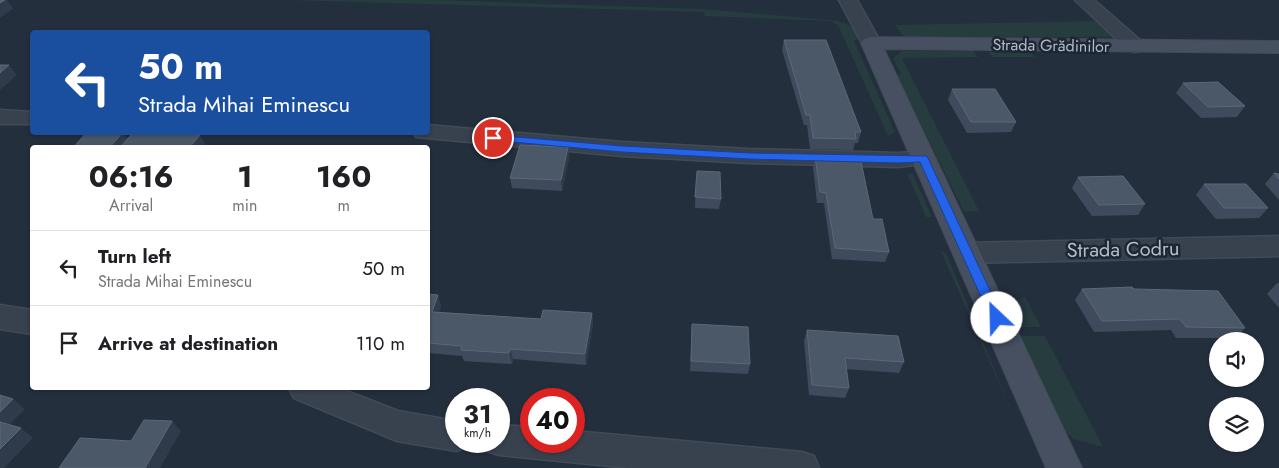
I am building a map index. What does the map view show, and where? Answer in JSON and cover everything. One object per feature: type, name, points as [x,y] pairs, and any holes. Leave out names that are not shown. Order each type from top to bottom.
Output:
[{"type":"street","points":[[848,0],[871,43],[1064,468]]},
{"type":"street","points":[[1084,0],[1135,46]]},
{"type":"street","name":"Strada Grădinilor","points":[[871,43],[1279,47]]},
{"type":"street","points":[[0,117],[30,118]]},
{"type":"street","points":[[430,133],[622,149],[729,155],[898,160],[923,158]]},
{"type":"street","name":"Strada Codru","points":[[967,253],[1279,246]]},
{"type":"street","points":[[0,316],[30,322]]},
{"type":"street","points":[[311,390],[397,426],[445,434]]},
{"type":"street","points":[[510,441],[802,468]]},
{"type":"green space","points":[[287,0],[438,0],[701,9],[843,22],[854,28],[858,39],[854,41],[895,132],[888,136],[838,25],[830,21],[705,16],[704,12]]},
{"type":"green space","points":[[1100,21],[1114,34],[1113,37],[910,38],[902,35],[895,25]]},
{"type":"green space","points":[[902,51],[973,51],[978,57],[902,58],[979,211],[964,212],[897,75],[901,74],[893,58]]},
{"type":"green space","points":[[989,52],[1031,52],[1035,57],[992,57]]},
{"type":"green space","points":[[907,173],[913,174],[932,217],[926,217]]},
{"type":"green space","points":[[941,251],[946,253],[1013,415],[951,274]]},
{"type":"green space","points":[[1025,297],[1041,327],[1015,327],[1007,304]]},
{"type":"green space","points":[[1020,336],[1045,336],[1103,447],[1074,439],[1062,428]]},
{"type":"building","points":[[784,40],[826,40],[861,132],[855,132],[856,139],[813,138],[810,115],[806,115]]},
{"type":"building","points":[[0,65],[9,65],[0,73]]},
{"type":"building","points":[[1218,82],[1245,106],[1208,107],[1183,83]]},
{"type":"building","points":[[952,89],[995,89],[1016,122],[971,122]]},
{"type":"building","points":[[84,135],[120,135],[112,145],[76,145]]},
{"type":"building","points":[[131,135],[200,135],[192,145],[122,145]]},
{"type":"building","points":[[520,145],[568,147],[561,180],[510,178]]},
{"type":"building","points":[[815,156],[860,157],[873,219],[882,219],[889,252],[835,248],[826,193],[820,192]]},
{"type":"building","points":[[697,171],[720,172],[721,199],[695,197]]},
{"type":"building","points":[[1123,176],[1145,204],[1099,205],[1078,177]]},
{"type":"building","points":[[1204,184],[1246,184],[1268,208],[1224,208]]},
{"type":"building","points":[[1132,287],[1134,289],[1218,291],[1245,328],[1186,327],[1180,319],[1102,321],[1082,289]]},
{"type":"building","points":[[430,294],[438,295],[432,312],[541,319],[543,310],[592,313],[585,354],[510,349],[509,353],[461,350],[462,346],[430,343]]},
{"type":"building","points":[[692,324],[748,327],[750,364],[691,361]]},
{"type":"building","points":[[807,330],[898,336],[904,362],[845,358],[849,388],[812,385]]},
{"type":"building","points":[[0,395],[13,399],[0,412]]},
{"type":"building","points":[[144,420],[172,421],[145,468],[59,468],[80,438],[131,441]]},
{"type":"building","points":[[0,422],[21,428],[0,449]]},
{"type":"route","points":[[493,138],[622,149],[749,156],[898,160],[923,158],[997,318]]}]
